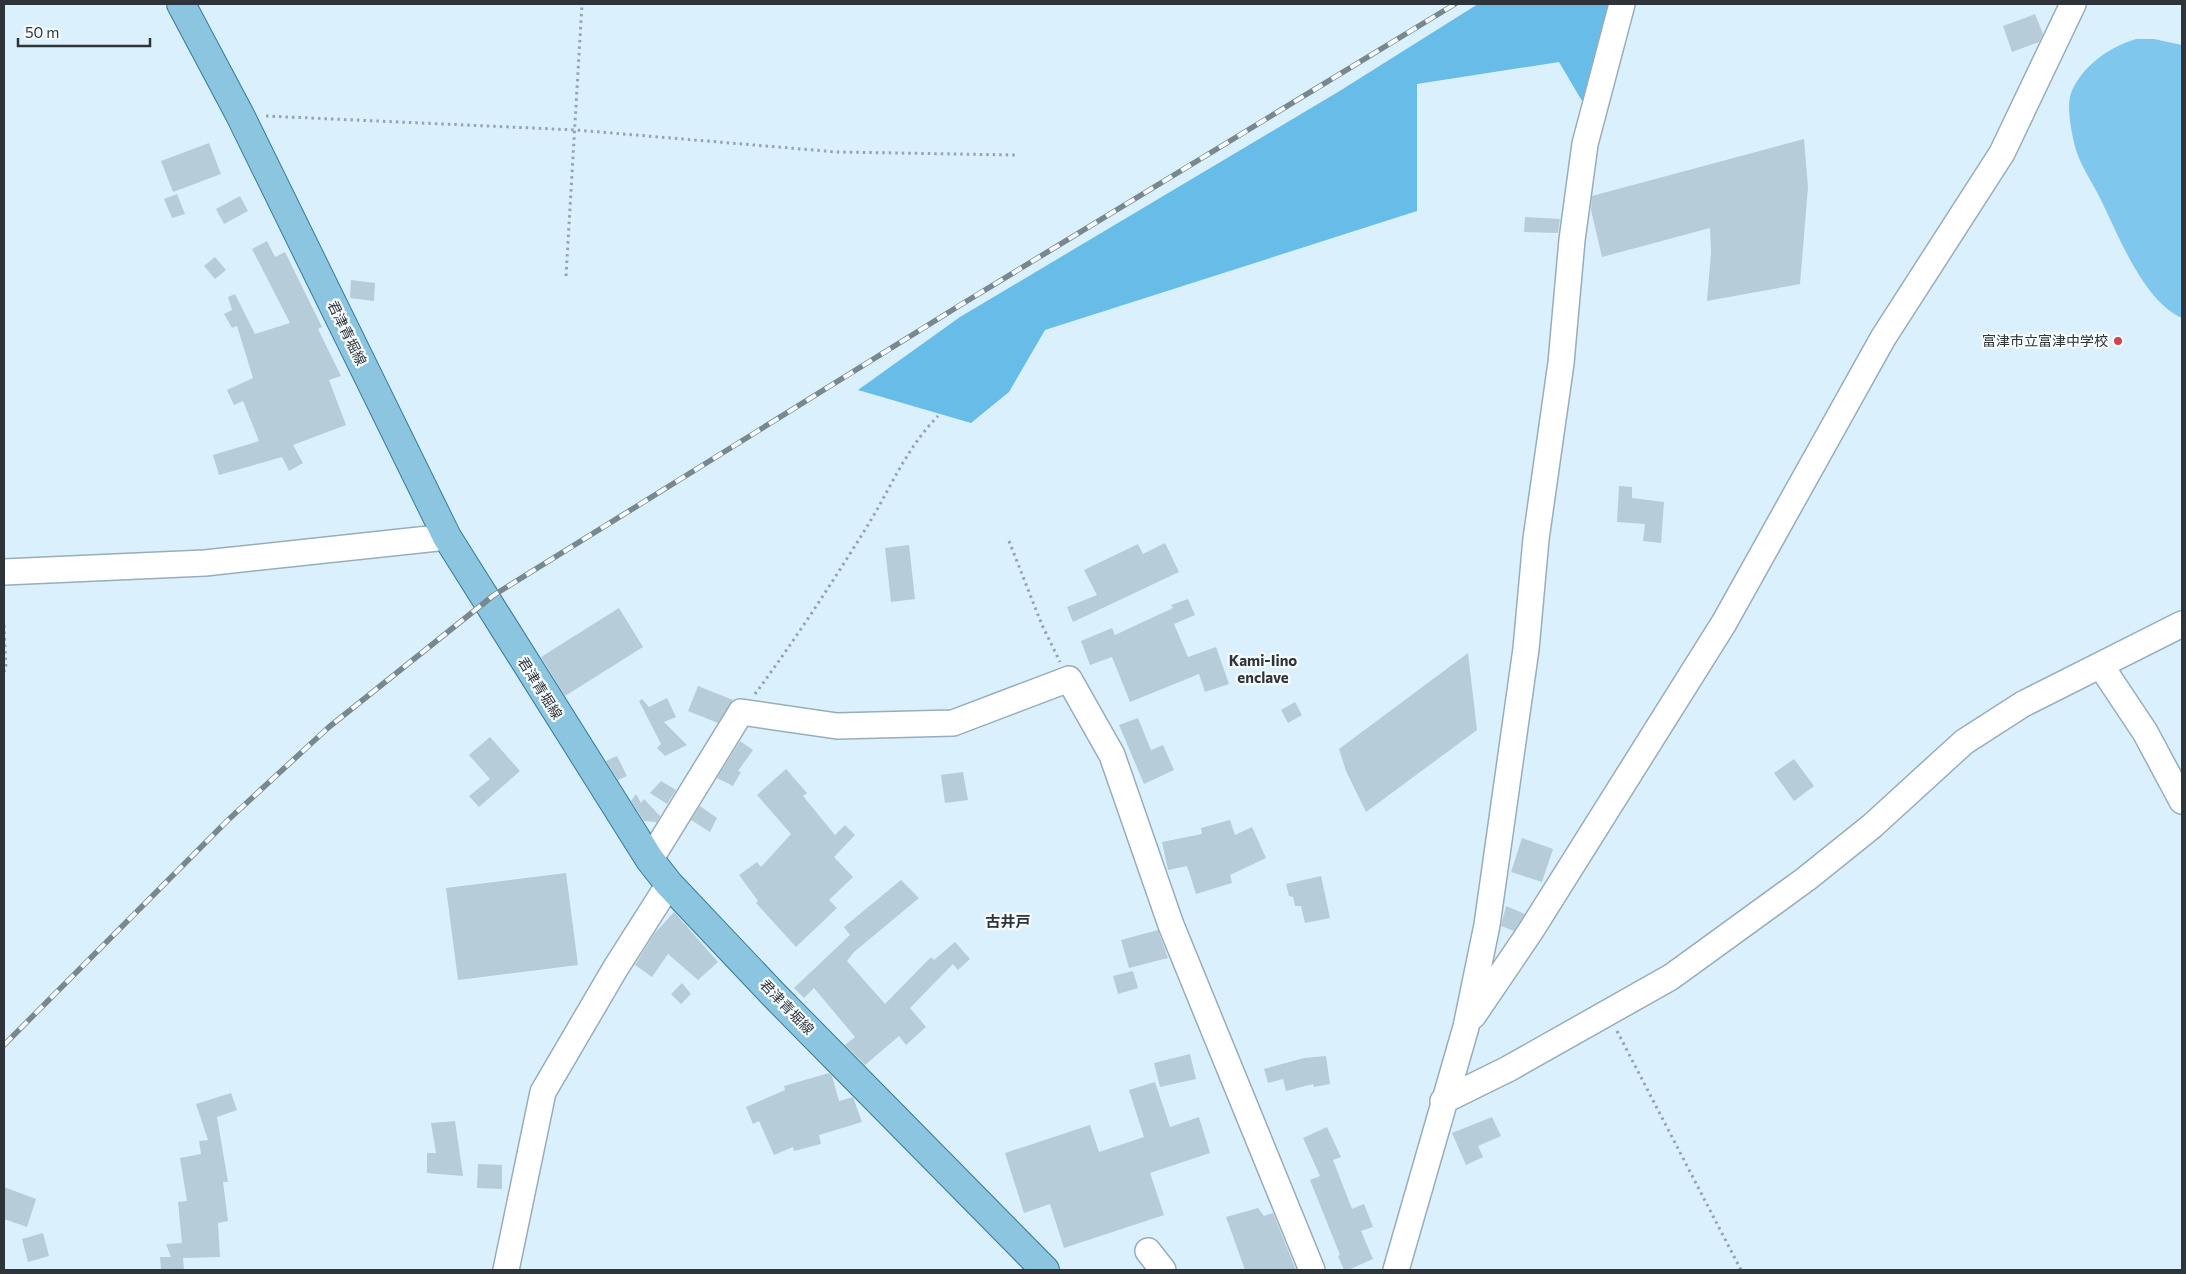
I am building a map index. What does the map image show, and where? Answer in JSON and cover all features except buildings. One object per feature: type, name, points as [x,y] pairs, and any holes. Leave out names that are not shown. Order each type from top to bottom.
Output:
[{"type":"main road","name":"君津青堀線","points":[[182,4],[240,115],[447,537],[650,860],[669,884],[780,1000],[1045,1270]]},
{"type":"street","points":[[1380,1270],[1396,1270],[1466,1026],[1487,925],[1526,649],[1536,539],[1562,363],[1572,240],[1585,144],[1622,4]]},
{"type":"street","points":[[1466,1026],[1530,932],[1724,623],[1883,338],[2002,153],[2073,4]]},
{"type":"street","points":[[4,572],[205,563],[447,537]]},
{"type":"street","points":[[1443,1101],[1508,1069],[1671,977],[1806,880],[1872,826],[1964,742],[2023,704],[2182,624]]},
{"type":"street","points":[[2101,666],[2145,732],[2182,801]]},
{"type":"street","points":[[650,860],[741,712],[837,726],[953,723],[1069,679],[1112,755],[1171,925],[1312,1270]]},
{"type":"street","points":[[506,1270],[543,1092],[616,968],[669,884]]},
{"type":"path","points":[[566,276],[582,4]]},
{"type":"path","points":[[240,115],[576,130],[837,152],[1015,155]]},
{"type":"path","points":[[741,712],[796,638],[868,524],[921,433],[938,416]]},
{"type":"path","points":[[1009,541],[1042,626],[1069,679]]},
{"type":"path","points":[[4,625],[6,670],[4,671]]},
{"type":"path","points":[[1608,1013],[1740,1270]]},
{"type":"shaded area","points":[[1478,4],[1609,4],[1585,106],[1559,62],[1417,84],[1417,211],[1045,330],[1009,392],[971,423],[858,390],[960,317],[1338,92]]},
{"type":"shaded area","points":[[2136,39],[2154,39],[2182,45],[2182,318],[2155,297],[2133,265],[2081,162],[2071,130],[2069,113],[2071,93],[2082,74],[2106,52]]},
{"type":"railway","points":[[4,1045],[228,820],[329,727],[494,595],[962,304],[1455,4]]},
{"type":"place","name":"富津市立富津中学校","points":[[2118,341]]},
{"type":"district","name":"Kami-Iino enclave","points":[[1263,670]]},
{"type":"district","name":"古井戸","points":[[1008,922]]}]
